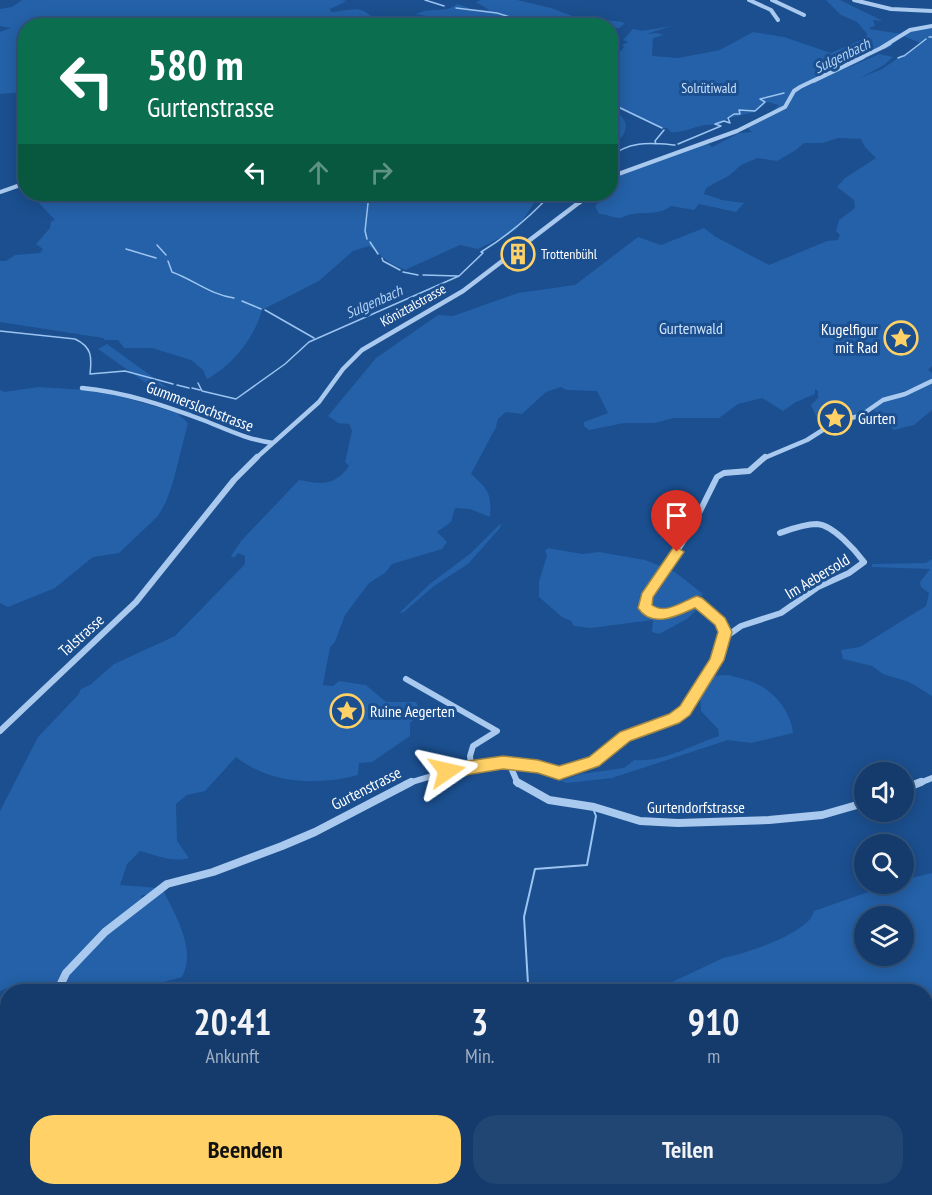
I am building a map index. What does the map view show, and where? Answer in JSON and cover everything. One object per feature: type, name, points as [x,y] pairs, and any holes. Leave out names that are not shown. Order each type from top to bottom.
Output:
[{"type":"street","points":[[749,0],[772,10],[778,20]]},
{"type":"street","points":[[772,0],[804,15]]},
{"type":"street","points":[[854,0],[891,9],[932,11]]},
{"type":"street","points":[[618,174],[737,131],[786,106],[794,91],[800,87],[881,48],[910,30],[932,26]]},
{"type":"street","points":[[0,192],[18,186]]},
{"type":"street","name":"Köniztalstrasse","points":[[174,553],[210,508],[262,452],[288,432],[319,402],[343,369],[362,350],[471,286],[581,201]]},
{"type":"street","points":[[724,638],[724,629],[720,622],[697,602],[674,613],[663,615],[652,613],[645,605],[647,597],[696,522],[717,477],[748,471],[764,457],[807,440],[837,421],[860,416],[883,400],[905,394],[932,381]]},
{"type":"street","name":"Gummerslochstrasse","points":[[82,388],[115,391],[161,403],[236,435],[259,442],[273,443]]},
{"type":"street","points":[[259,442],[262,452]]},
{"type":"street","name":"Im Aebersold","points":[[724,638],[741,626],[781,613],[818,587],[849,573],[864,562],[851,544],[819,524],[796,527],[780,533]]},
{"type":"street","name":"Talstrasse","points":[[0,731],[136,602],[174,553]]},
{"type":"street","name":"Gurtenstrasse","points":[[61,984],[66,973],[110,928],[167,884],[213,872],[315,832],[404,784],[493,762],[538,766],[559,773],[594,762],[625,737],[678,717],[689,706],[717,660],[724,638]]},
{"type":"street","points":[[406,679],[430,696],[472,715],[497,730],[473,746],[470,756],[471,766]]},
{"type":"street","name":"Gurtendorfstrasse","points":[[513,763],[512,770],[517,783],[549,800],[594,807],[648,822],[720,823],[770,820],[822,815],[854,806]]},
{"type":"street","points":[[914,785],[932,778]]},
{"type":"green space","points":[[22,0],[341,0],[347,1],[330,9],[331,12],[353,9],[368,13],[372,18],[18,18],[18,93],[0,94],[0,32],[11,28],[0,26],[0,9],[12,7]]},
{"type":"green space","points":[[480,0],[517,0],[551,8],[585,18],[427,18],[416,14],[428,10],[448,9],[457,4],[472,9],[489,10],[476,2]]},
{"type":"green space","name":"Gurtenwald","points":[[826,0],[840,0],[883,21],[873,20],[875,26],[870,29],[902,34],[889,47],[843,70],[879,54],[893,57],[884,65],[860,78],[882,69],[921,43],[903,36],[909,32],[932,26],[932,366],[928,370],[932,373],[932,380],[894,395],[859,414],[824,415],[834,420],[831,423],[816,416],[811,405],[818,398],[818,391],[815,389],[815,394],[796,402],[783,411],[762,398],[738,404],[719,418],[674,418],[655,423],[624,423],[589,430],[584,426],[584,422],[608,413],[597,391],[566,390],[561,387],[546,392],[522,414],[506,412],[498,419],[471,474],[488,492],[490,517],[470,509],[455,508],[451,522],[437,532],[447,542],[442,549],[392,564],[385,573],[369,583],[345,615],[335,642],[330,647],[323,685],[333,686],[339,681],[366,685],[386,702],[416,702],[421,712],[410,723],[410,736],[372,762],[359,763],[358,775],[326,781],[278,777],[249,766],[236,757],[205,791],[187,795],[176,804],[177,841],[189,858],[171,859],[140,851],[127,864],[120,885],[158,888],[147,895],[142,895],[141,897],[145,898],[162,888],[186,944],[186,966],[182,977],[156,984],[0,984],[0,811],[38,737],[81,689],[90,685],[114,664],[175,636],[245,564],[245,556],[238,553],[234,558],[231,556],[241,541],[299,480],[321,483],[332,481],[343,473],[349,466],[345,462],[352,431],[349,424],[338,423],[328,416],[376,358],[438,315],[453,316],[518,293],[575,285],[638,237],[661,245],[704,228],[716,237],[769,265],[827,241],[838,240],[840,235],[836,231],[839,220],[855,208],[854,200],[837,187],[845,178],[876,158],[865,147],[861,139],[838,138],[823,143],[804,143],[777,161],[758,158],[741,165],[730,175],[706,188],[704,194],[722,200],[744,203],[736,212],[699,204],[694,210],[671,206],[661,211],[626,215],[622,218],[599,214],[595,206],[601,201],[618,201],[618,175],[707,143],[712,147],[739,133],[752,132],[746,126],[770,114],[779,105],[767,102],[755,112],[729,118],[718,126],[706,125],[677,132],[660,128],[618,109],[618,54],[624,47],[622,45],[628,42],[623,40],[633,29],[642,31],[672,26],[646,34],[664,35],[653,38],[652,56],[678,58],[720,50],[753,32],[784,37],[831,53],[865,38],[867,34],[857,22],[841,15]]},
{"type":"green space","points":[[618,21],[623,22],[624,24],[619,28]]},
{"type":"green space","name":"Gurtenwald","points":[[618,113],[626,126],[622,137],[618,138]]},
{"type":"green space","points":[[535,201],[516,230],[478,249],[460,245],[405,270],[390,263],[369,246],[353,251],[319,281],[262,310],[254,330],[234,359],[207,379],[203,370],[191,360],[152,348],[124,348],[118,340],[105,340],[0,322],[0,261],[6,261],[15,255],[40,253],[43,249],[36,244],[50,228],[51,222],[55,220],[38,202]]},
{"type":"green space","points":[[107,344],[197,409],[190,414],[98,349]]},
{"type":"green space","points":[[932,383],[932,410],[914,425],[894,430],[880,419],[882,415],[872,410],[884,401]]},
{"type":"green space","points":[[38,387],[103,391],[177,413],[188,423],[173,482],[158,516],[119,553],[93,557],[55,588],[8,607],[0,603],[0,390],[4,392]]},
{"type":"green space","points":[[500,524],[499,529],[468,564],[434,586],[404,612],[399,613],[431,583],[471,553]]},
{"type":"green space","points":[[548,548],[582,554],[599,552],[645,560],[675,572],[703,594],[696,601],[702,605],[687,619],[659,634],[652,632],[653,620],[591,628],[574,626],[571,621],[562,617],[539,597],[539,581],[547,556],[545,551]]},
{"type":"green space","points":[[932,559],[932,696],[909,682],[883,674],[872,666],[843,659],[841,650],[860,647],[926,606],[929,593],[921,587],[920,582],[930,569],[872,567],[872,564],[926,563]]},
{"type":"green space","points":[[728,675],[753,682],[773,695],[783,706],[790,719],[793,733],[751,743],[728,740],[612,778],[567,783],[555,779],[564,780],[581,774],[624,768],[634,760],[667,756],[719,736],[718,729],[701,711],[700,692],[708,676]]},
{"type":"green space","points":[[932,873],[932,984],[668,984],[723,958],[775,941],[801,927],[810,919],[814,911],[862,894],[914,894],[914,877]]},
{"type":"waterway","points":[[425,0],[444,6]]},
{"type":"waterway","points":[[456,8],[497,13],[514,18]]},
{"type":"waterway","points":[[904,56],[926,39]]},
{"type":"waterway","name":"Sulgenbach","points":[[884,48],[891,44]]},
{"type":"waterway","points":[[898,58],[903,56]]},
{"type":"waterway","name":"Sulgenbach","points":[[814,82],[864,58]]},
{"type":"waterway","name":"Sulgenbach","points":[[678,144],[721,126],[715,124],[724,121],[730,123],[728,118],[734,114],[740,114],[739,110],[755,111],[765,102],[760,99],[784,93]]},
{"type":"waterway","points":[[618,107],[662,128]]},
{"type":"waterway","points":[[656,144],[655,141],[664,130]]},
{"type":"waterway","name":"Sulgenbach","points":[[618,151],[632,145],[656,144]]},
{"type":"waterway","name":"Sulgenbach","points":[[656,144],[675,145]]},
{"type":"waterway","points":[[367,239],[365,231],[368,201]]},
{"type":"waterway","name":"Sulgenbach","points":[[198,383],[202,391],[236,399],[285,364],[309,342],[459,276],[483,253],[481,252],[518,225],[544,201]]},
{"type":"waterway","points":[[370,242],[378,254]]},
{"type":"waterway","points":[[157,245],[166,255]]},
{"type":"waterway","points":[[126,249],[156,258]]},
{"type":"waterway","points":[[382,258],[383,261],[400,270]]},
{"type":"waterway","points":[[168,261],[172,272],[210,291],[234,298]]},
{"type":"waterway","points":[[403,272],[418,275]]},
{"type":"waterway","points":[[423,275],[458,276]]},
{"type":"waterway","points":[[242,301],[261,309]]},
{"type":"waterway","points":[[265,310],[314,338]]},
{"type":"waterway","points":[[0,331],[75,339],[85,345],[90,353],[90,374],[125,371],[173,384]]},
{"type":"waterway","points":[[177,385],[189,388]]},
{"type":"waterway","points":[[192,388],[200,390]]},
{"type":"waterway","points":[[528,984],[524,917],[535,869],[587,865],[596,816],[594,811]]},
{"type":"place","name":"Trottenbühl","points":[[518,254]]},
{"type":"place","name":"Kugelfigur mit Rad","points":[[901,338]]},
{"type":"place","name":"Gurten","points":[[835,418]]},
{"type":"place","name":"Ruine Aegerten","points":[[347,711]]},
{"type":"route","points":[[447,771],[503,762],[538,766],[555,774],[594,762],[625,737],[678,717],[694,699],[703,680],[717,660],[725,632],[720,622],[697,602],[674,613],[660,615],[645,608],[647,597],[677,552]]},
{"type":"park label","name":"Solrütiwald","points":[[709,88]]}]
